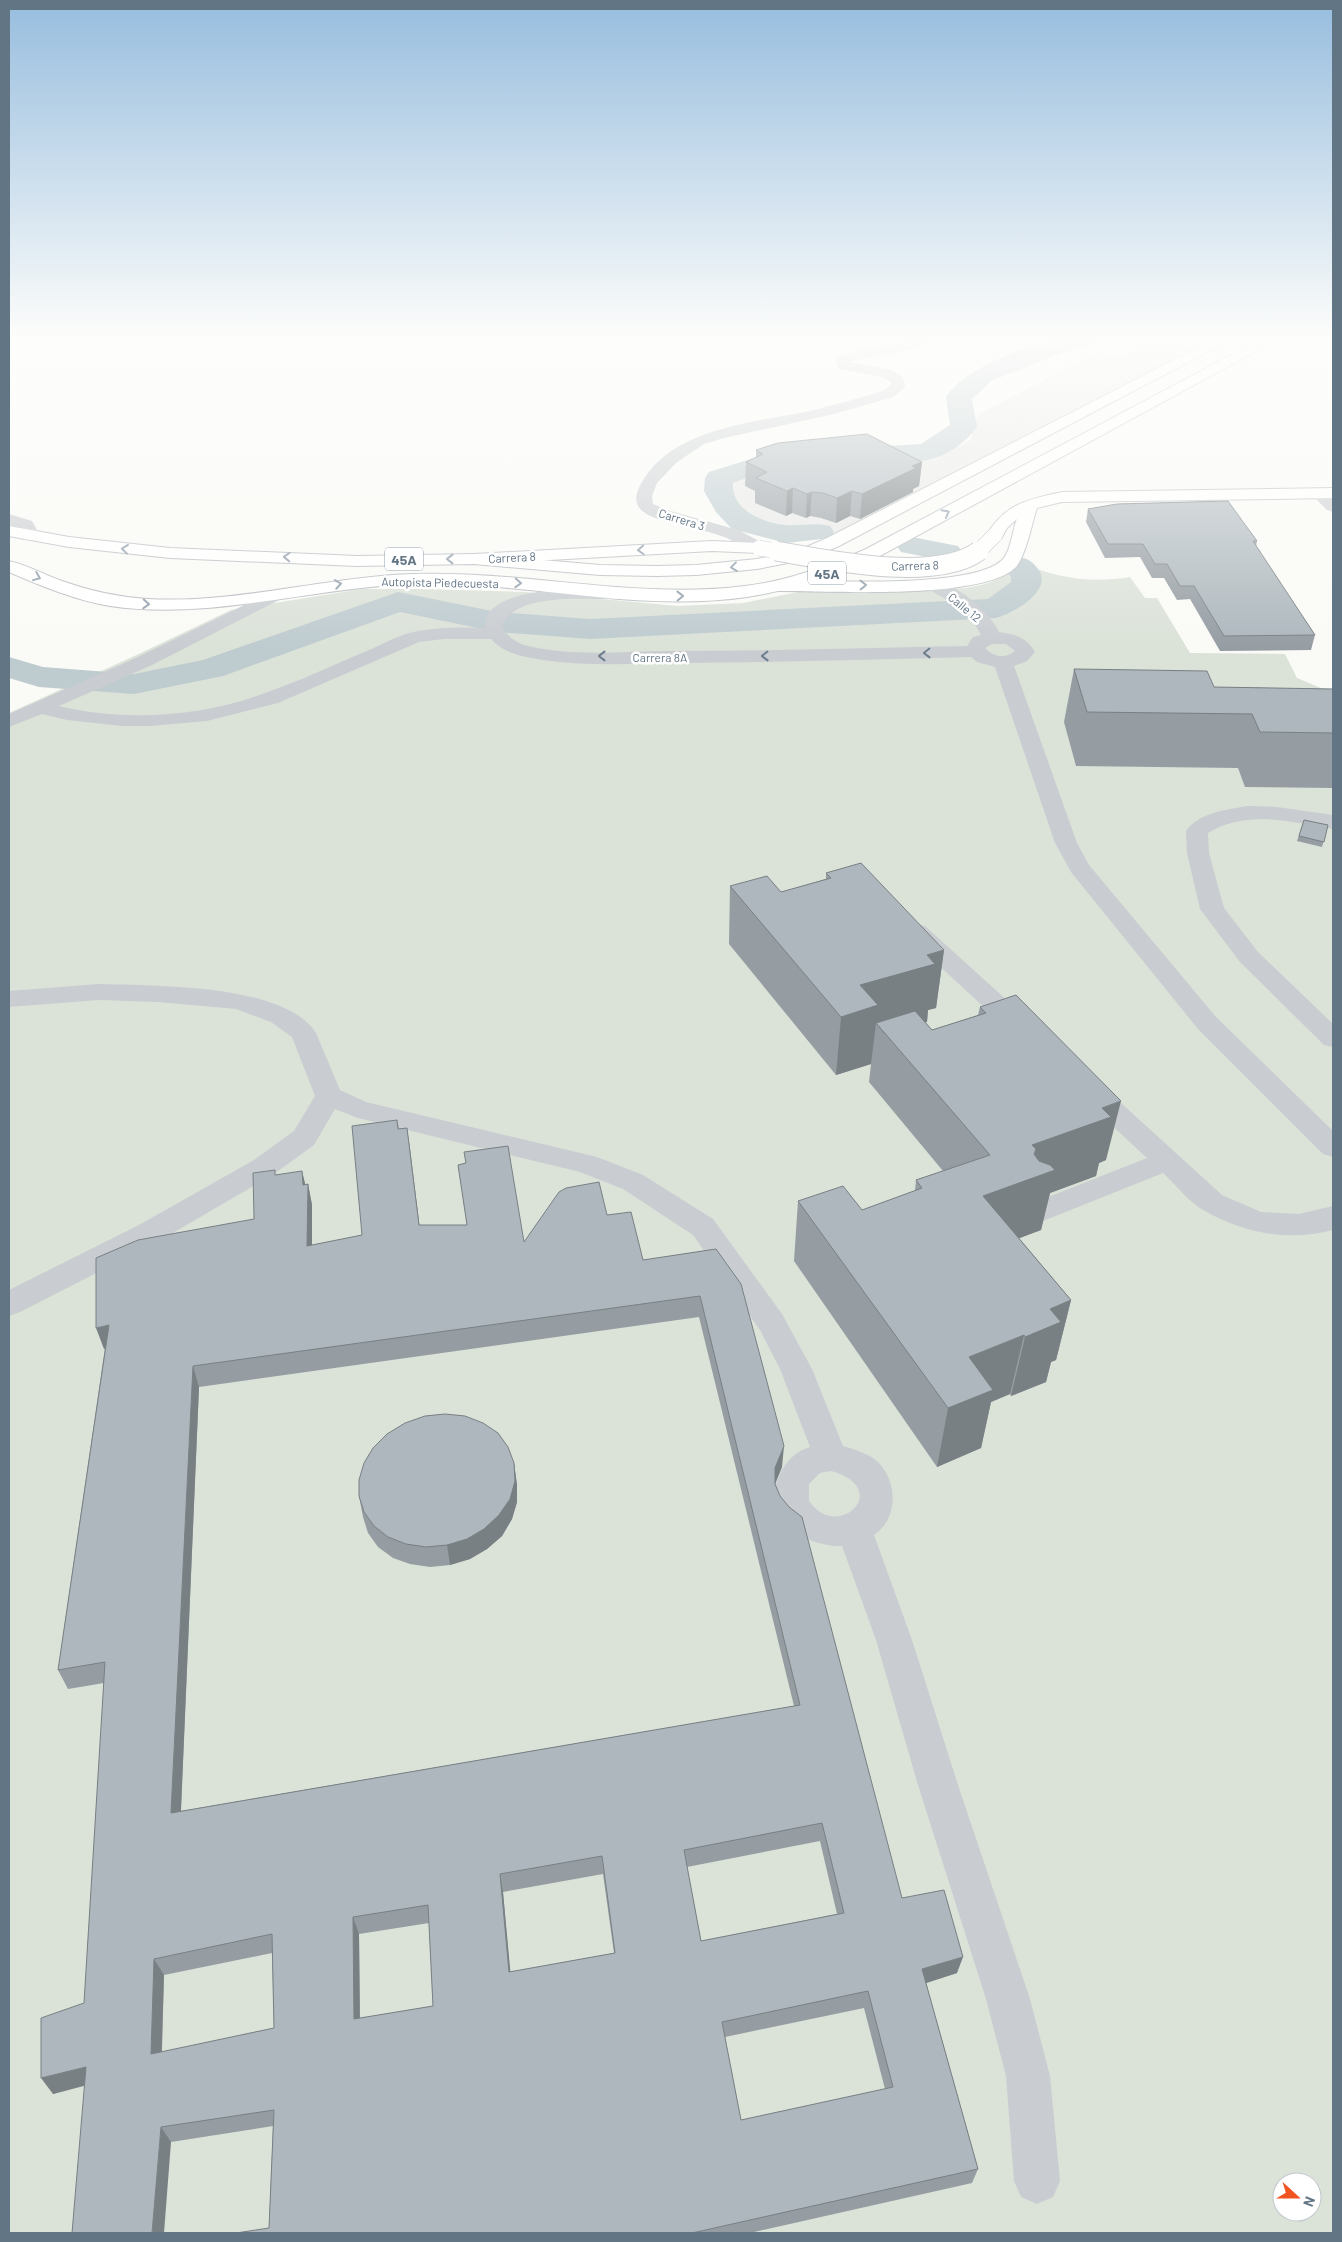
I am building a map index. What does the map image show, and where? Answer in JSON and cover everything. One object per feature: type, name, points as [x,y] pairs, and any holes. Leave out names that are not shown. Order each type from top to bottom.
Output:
[{"type":"main road","name":"Autopista Piedecuesta","points":[[9,531],[27,536],[95,546],[170,553],[357,560],[474,559],[600,570],[696,570],[782,560],[802,555],[865,526],[1030,441]]},
{"type":"main road","name":"Autopista Piedecuesta","points":[[9,566],[64,588],[107,600],[162,605],[202,604],[273,596],[346,583],[415,579],[529,584],[618,594],[702,596],[779,586],[822,575],[850,564],[1081,441]]},
{"type":"main road","name":"Carrera 8","points":[[474,559],[712,546],[760,548],[876,565],[926,567],[969,558],[990,544],[1007,517],[1030,505],[1048,500],[1078,496],[1329,500]]},
{"type":"main road","name":"Carrera 8","points":[[779,586],[931,584],[981,578],[997,572],[1012,560],[1015,555],[1018,539],[1030,522],[1044,514],[1082,504],[1329,500]]},
{"type":"main road","points":[[1018,539],[1030,505]]},
{"type":"main road","name":"Carrera 8","points":[[850,564],[931,584]]},
{"type":"street","name":"Carrera 3","points":[[700,441],[670,460],[650,482],[644,496],[645,506],[661,514],[732,534],[760,548]]},
{"type":"street","points":[[9,520],[26,525],[29,530],[27,536]]},
{"type":"street","name":"Calle 12","points":[[931,584],[963,602],[980,617],[992,638]]},
{"type":"street","points":[[42,708],[66,715],[116,720],[162,719],[216,712],[259,702],[413,638],[430,634],[494,630],[500,613],[516,603],[549,595],[618,594]]},
{"type":"street","points":[[9,721],[42,708],[144,661],[273,596]]},
{"type":"street","name":"Carrera 8A","points":[[494,630],[509,646],[528,652],[588,656],[706,657],[976,651]]},
{"type":"street","points":[[992,638],[1015,641],[1024,648],[1024,652],[1018,659],[1003,661],[987,658],[976,651],[976,644],[992,638]]},
{"type":"street","points":[[1003,661],[1066,843],[1079,867],[1207,1023],[1333,1147]]},
{"type":"street","points":[[1333,822],[1279,813],[1261,813],[1222,818],[1196,830],[1198,853],[1212,909],[1249,957],[1333,1038]]},
{"type":"street","points":[[899,915],[1037,1041]]},
{"type":"street","points":[[9,999],[99,992],[158,994],[239,1001],[280,1016],[304,1033],[329,1096],[358,1109],[587,1164],[633,1182],[702,1227],[771,1322],[796,1370],[831,1457]]},
{"type":"street","points":[[1073,1075],[1212,1202],[1257,1222],[1298,1225],[1330,1220],[1333,1217]]},
{"type":"street","points":[[9,1304],[149,1233],[264,1167],[304,1138],[329,1096]]},
{"type":"street","points":[[1038,1212],[1167,1161]]},
{"type":"street","points":[[844,1458],[860,1467],[873,1479],[878,1490],[878,1501],[874,1512],[866,1522],[854,1529],[839,1532],[823,1530],[809,1524],[798,1514],[791,1501],[790,1488],[795,1476],[804,1466],[816,1459],[844,1458]]},
{"type":"street","points":[[854,1529],[894,1640],[938,1785],[1008,1999],[1028,2076],[1037,2181]]},
{"type":"shaded area","points":[[970,441],[1019,441],[835,535],[819,532],[786,534],[742,523],[726,506],[718,491],[719,478],[742,468],[772,463],[904,455],[958,447]]},
{"type":"shaded area","points":[[1023,563],[1049,573],[1075,578],[1102,580],[1130,577],[1145,598],[1157,598],[1190,653],[1285,654],[1297,678],[1333,693],[1333,2233],[9,2233],[9,713],[231,610],[362,589],[525,592],[678,606],[743,603],[798,592],[966,588],[983,585],[1003,576]]},
{"type":"building","points":[[801,441],[880,441],[922,462],[912,466],[916,468],[862,494],[852,491],[837,498],[823,493],[812,492],[807,494],[793,488],[787,491],[756,478],[767,472],[746,462],[763,454],[756,450],[778,443]]},
{"type":"building","points":[[1228,501],[1257,541],[1253,541],[1315,635],[1224,636],[1194,586],[1180,586],[1167,564],[1155,564],[1143,544],[1108,544],[1088,509],[1117,504]]},
{"type":"building","points":[[1074,669],[1207,671],[1214,687],[1333,689],[1333,733],[1260,732],[1252,714],[1087,712]]},
{"type":"building","points":[[1304,820],[1328,825],[1324,842],[1299,836]]},
{"type":"building","points":[[861,863],[944,950],[927,955],[935,964],[860,985],[878,1005],[841,1017],[730,886],[767,876],[781,892],[831,878],[826,873]]},
{"type":"building","points":[[1016,995],[1121,1101],[1102,1108],[1111,1117],[1032,1145],[1036,1149],[1034,1154],[1039,1161],[1050,1165],[1055,1170],[983,1196],[1071,1300],[1050,1309],[1061,1322],[969,1357],[993,1390],[948,1408],[798,1201],[843,1186],[862,1210],[922,1188],[916,1180],[990,1155],[876,1023],[915,1011],[932,1030],[986,1013],[980,1007]]},
{"type":"building","points":[[397,1120],[398,1129],[407,1128],[419,1225],[467,1225],[458,1165],[466,1163],[464,1152],[508,1146],[524,1242],[559,1192],[566,1188],[599,1182],[607,1215],[631,1212],[643,1260],[716,1249],[741,1284],[784,1446],[775,1468],[775,1484],[780,1496],[789,1507],[802,1517],[902,1898],[944,1890],[963,1957],[922,1969],[978,2169],[692,2233],[236,2233],[269,2228],[274,2110],[161,2127],[152,2233],[72,2233],[86,2067],[41,2078],[41,2018],[84,2003],[105,1662],[58,1670],[109,1325],[96,1328],[96,1258],[138,1240],[254,1219],[253,1173],[275,1170],[275,1175],[302,1171],[303,1185],[308,1184],[307,1246],[362,1235],[352,1126]],"holes":[[[700,1296],[800,1705],[171,1813],[193,1366]],[[822,1823],[844,1913],[701,1941],[684,1850]],[[602,1856],[615,1953],[509,1972],[500,1874]],[[428,1905],[433,2006],[354,2019],[353,1917]],[[272,1934],[274,2028],[151,2054],[154,1959]],[[868,1991],[893,2087],[741,2120],[722,2022]]]},
{"type":"building","points":[[445,1414],[465,1416],[483,1423],[498,1433],[508,1447],[514,1463],[515,1481],[510,1499],[499,1515],[484,1529],[467,1539],[447,1545],[426,1547],[406,1544],[388,1537],[374,1526],[364,1512],[359,1496],[359,1480],[364,1463],[373,1448],[387,1434],[405,1423],[425,1416]]},
{"type":"waterway","points":[[819,532],[786,534],[742,523],[726,506],[718,491],[719,478],[772,463],[921,453],[934,449],[947,441]]},
{"type":"waterway","points":[[912,546],[947,552]]},
{"type":"waterway","points":[[9,667],[39,677],[134,684],[211,669],[398,602],[497,622],[590,629],[996,608],[1026,586],[1027,576],[1019,566]]}]
